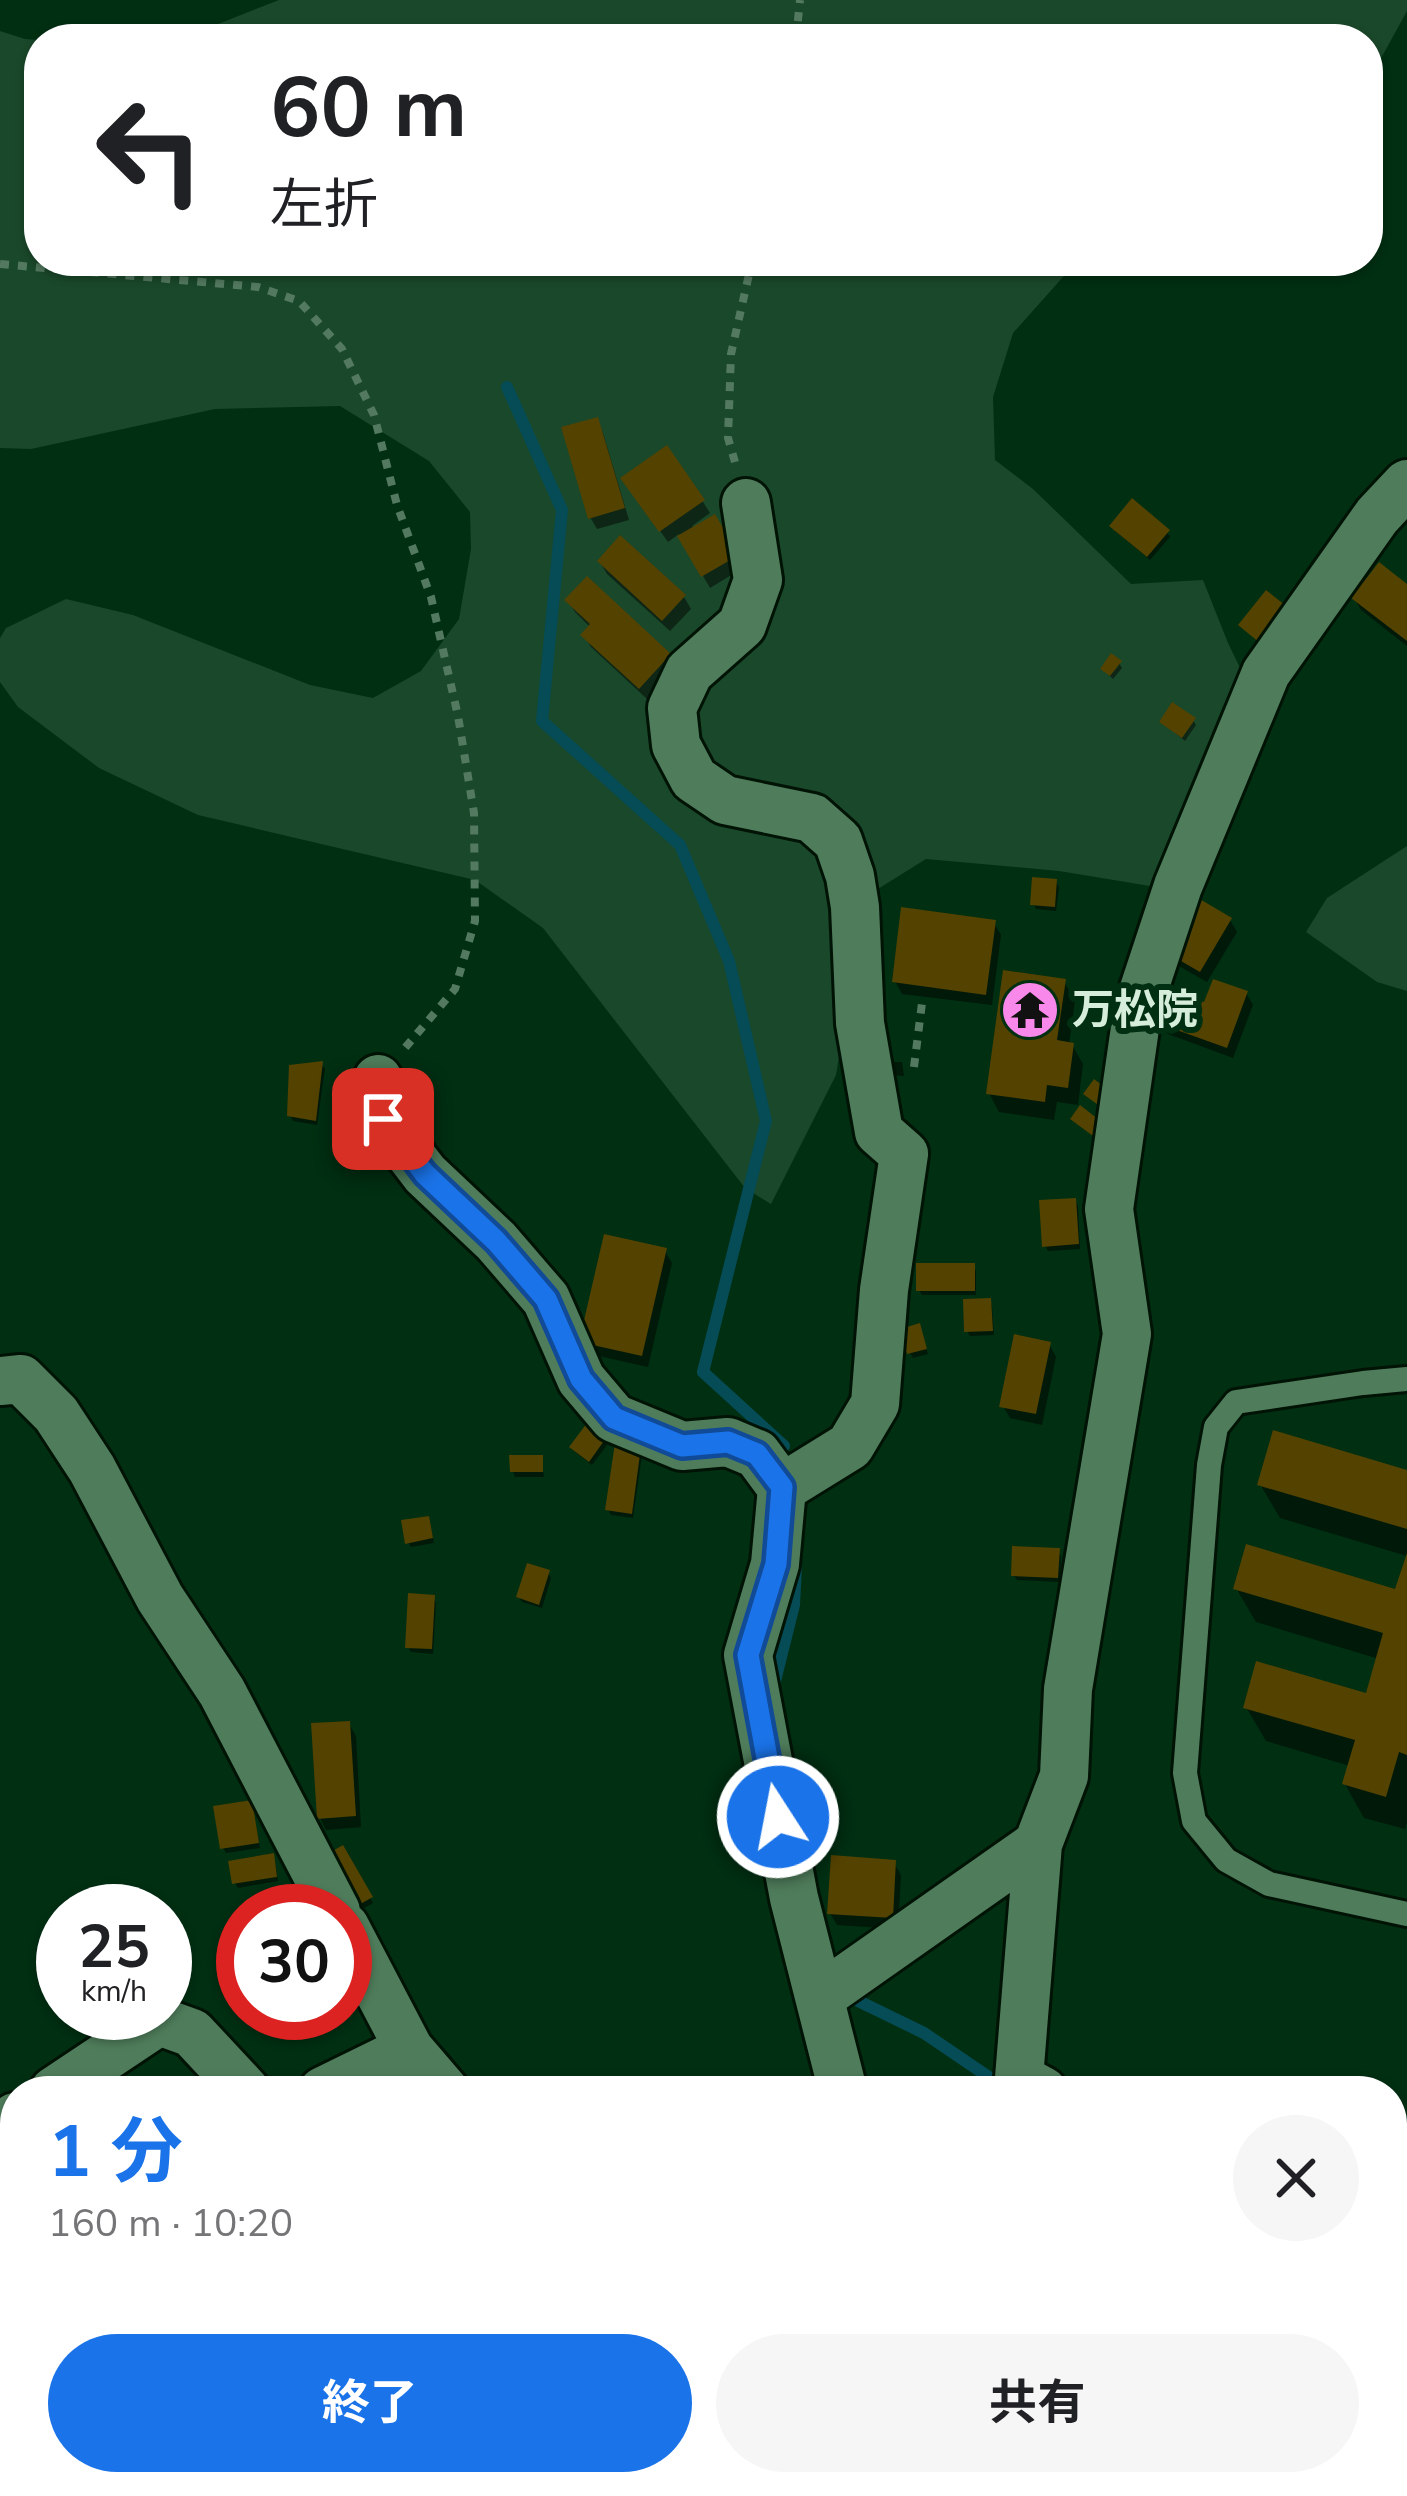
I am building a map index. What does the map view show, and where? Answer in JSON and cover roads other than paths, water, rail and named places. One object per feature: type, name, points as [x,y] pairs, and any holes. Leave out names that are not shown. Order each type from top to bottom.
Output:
[{"type":"street","points":[[1019,2076],[1039,1844],[1064,1775],[1068,1689],[1127,1334],[1109,1209],[1138,1007],[1178,886],[1266,674],[1377,516],[1407,484]]},
{"type":"street","points":[[746,503],[758,580],[742,625],[689,672],[672,708],[676,745],[694,779],[725,800],[812,818],[838,841],[856,908],[860,1023],[879,1132],[904,1154],[884,1290],[875,1404],[850,1446],[782,1487]]},
{"type":"street","points":[[378,1079],[383,1119],[425,1174],[496,1241],[546,1299],[581,1379],[614,1418],[682,1446],[728,1442],[757,1454],[782,1487],[776,1564],[748,1655],[794,1898],[839,2076]]},
{"type":"street","points":[[0,1381],[21,1379],[56,1414],[92,1469],[160,1598],[222,1692],[322,1884]]},
{"type":"street","points":[[820,1997],[1039,1844]]},
{"type":"street","points":[[372,1978],[409,2049],[432,2076]]},
{"type":"street","points":[[76,2076],[159,2021],[192,2033],[232,2076]]},
{"type":"street","points":[[354,2076],[409,2049]]},
{"type":"lane","points":[[1407,1379],[1236,1402],[1216,1427],[1185,1773],[1194,1821],[1226,1859],[1269,1884],[1407,1915]]},
{"type":"waterway","points":[[507,387],[562,510],[542,721],[680,845],[729,961],[766,1121],[703,1372],[784,1446]]},
{"type":"waterway","points":[[776,1693],[794,1605],[796,1566]]},
{"type":"waterway","points":[[846,1995],[924,2033],[987,2076]]},
{"type":"place","name":"万松院","points":[[1030,1010]]}]
